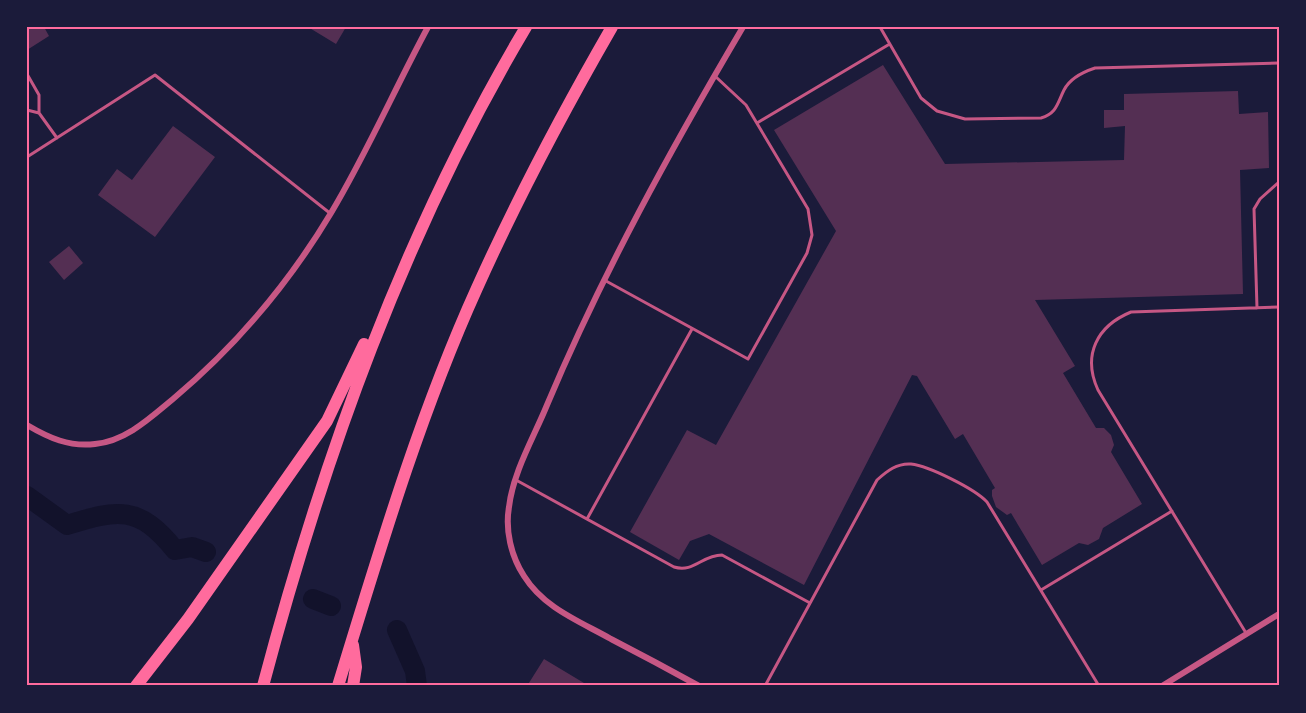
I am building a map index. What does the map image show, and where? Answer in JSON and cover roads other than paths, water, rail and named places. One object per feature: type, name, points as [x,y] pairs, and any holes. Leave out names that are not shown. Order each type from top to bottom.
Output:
[{"type":"highway","points":[[138,685],[268,508],[327,421],[488,92],[526,27]]},
{"type":"highway","points":[[338,686],[422,424],[476,289],[560,117],[612,27]]},
{"type":"highway","points":[[263,686],[290,585],[339,432],[400,270]]},
{"type":"highway","points":[[353,639],[356,667],[353,686]]},
{"type":"street","points":[[27,425],[54,440],[76,445],[97,444],[121,437],[148,420],[223,355],[253,322],[331,214],[428,27]]},
{"type":"street","points":[[699,686],[556,609],[533,590],[523,575],[510,543],[509,506],[516,480],[565,363],[604,281],[714,75],[743,27]]},
{"type":"street","points":[[1162,686],[1279,614]]},
{"type":"lane","points":[[880,27],[888,45],[928,105],[945,115],[965,119],[1048,116],[1058,107],[1068,84],[1081,74],[1095,68],[1279,63]]},
{"type":"lane","points":[[757,123],[888,45]]},
{"type":"lane","points":[[27,74],[39,95],[39,112],[57,139]]},
{"type":"lane","points":[[27,157],[155,75],[331,214]]},
{"type":"lane","points":[[604,281],[748,359],[810,244],[812,235],[808,209],[746,105],[714,75]]},
{"type":"lane","points":[[27,110],[39,112]]},
{"type":"lane","points":[[1257,308],[1254,209],[1260,199],[1279,182]]},
{"type":"lane","points":[[1247,634],[1098,390],[1092,371],[1094,345],[1107,326],[1131,312],[1279,308]]},
{"type":"lane","points":[[587,519],[692,329]]},
{"type":"lane","points":[[765,686],[877,480],[894,467],[912,464],[965,485],[987,502],[1099,686]]},
{"type":"lane","points":[[516,480],[674,567],[691,569],[708,557],[722,555],[810,603]]},
{"type":"lane","points":[[1041,590],[1172,511]]},
{"type":"waterway","points":[[27,496],[67,525],[100,516],[127,515],[150,525],[175,550],[192,547],[206,552]]},
{"type":"waterway","points":[[313,599],[331,606]]},
{"type":"waterway","points":[[397,630],[415,671],[417,686]]}]
